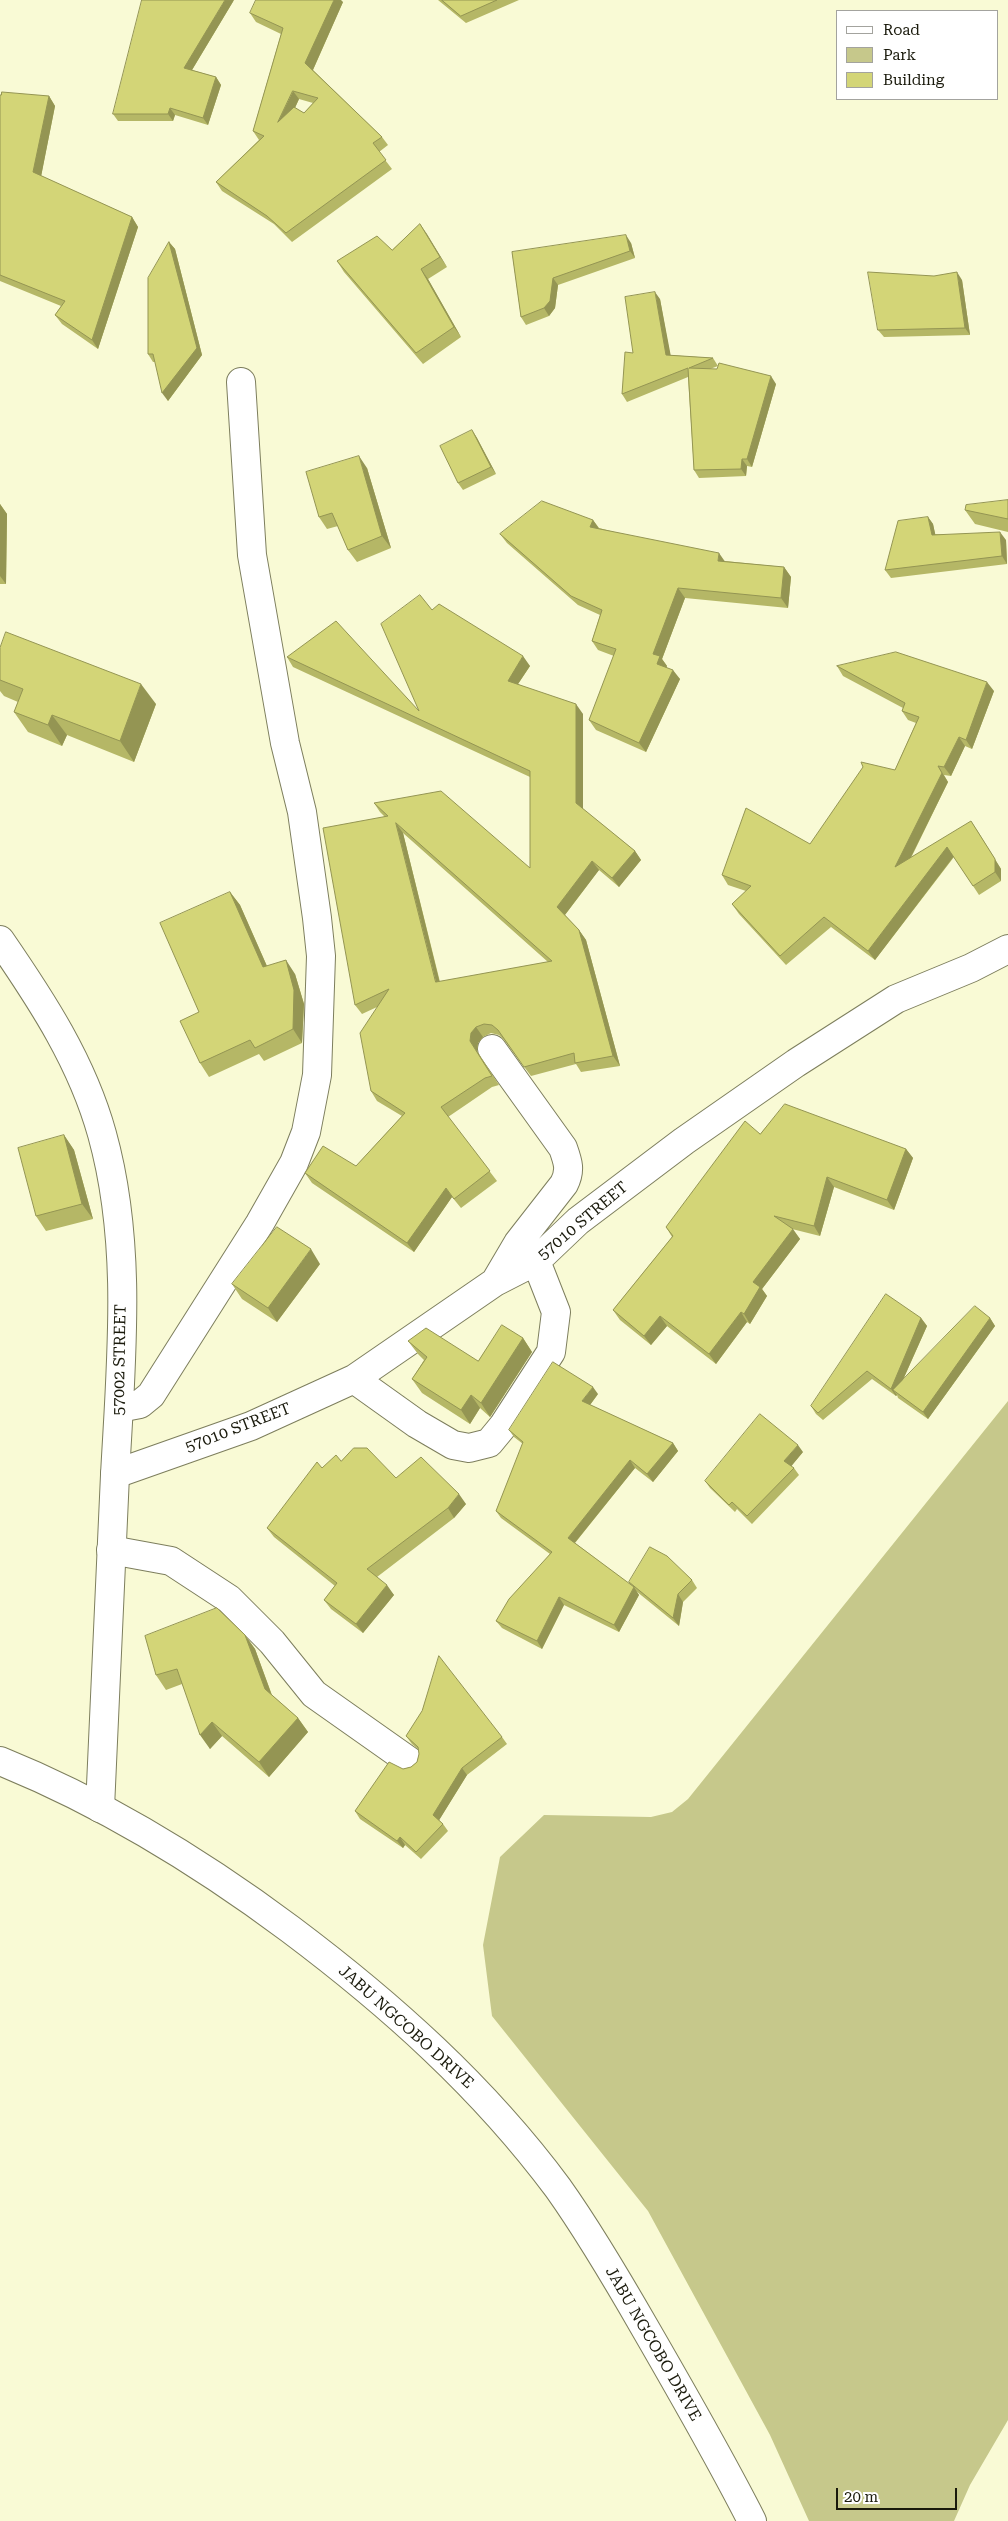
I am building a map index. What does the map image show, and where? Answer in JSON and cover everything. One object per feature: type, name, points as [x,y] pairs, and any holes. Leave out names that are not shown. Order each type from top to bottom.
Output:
[{"type":"street","points":[[119,1408],[140,1404],[152,1395],[260,1223],[294,1163],[303,1140],[317,1075],[321,956],[319,937],[302,812],[285,744],[252,554],[241,382]]},
{"type":"street","name":"57002 STREET","points":[[0,940],[46,1009],[69,1048],[87,1090],[102,1134],[112,1175],[118,1219],[121,1282],[119,1408],[100,1808]]},
{"type":"street","name":"57010 STREET","points":[[115,1474],[251,1426],[354,1378],[495,1282],[536,1261],[578,1221],[684,1141],[796,1063],[896,999],[1008,949]]},
{"type":"street","points":[[492,1049],[563,1148],[569,1165],[568,1176],[564,1184],[518,1243],[495,1282]]},
{"type":"street","points":[[354,1378],[417,1424],[453,1445],[469,1448],[489,1443],[503,1426],[551,1352],[556,1312],[536,1261]]},
{"type":"street","points":[[111,1550],[171,1562],[229,1599],[272,1642],[314,1694],[409,1760]]},
{"type":"street","name":"JABU NGCOBO DRIVE","points":[[0,1761],[100,1808],[183,1854],[244,1895],[335,1963],[397,2014],[445,2059],[509,2127],[558,2189],[602,2254],[678,2386],[752,2521]]},
{"type":"green space","points":[[1008,1401],[1008,2420],[970,2485],[954,2521],[809,2521],[770,2435],[648,2211],[492,2016],[483,1945],[500,1857],[544,1815],[651,1817],[672,1812],[688,1799]]},
{"type":"building","points":[[142,0],[225,0],[184,68],[216,77],[203,118],[170,108],[168,114],[113,114]]},
{"type":"building","points":[[256,0],[334,0],[305,63],[382,137],[373,143],[386,160],[286,233],[267,216],[216,182],[264,136],[253,131],[283,28],[250,13]],"holes":[[[293,91],[318,98],[304,113],[294,107],[278,122]]]},
{"type":"building","points":[[442,0],[497,0],[461,16]]},
{"type":"building","points":[[2,92],[49,96],[33,172],[132,217],[92,340],[55,315],[65,301],[0,275],[0,95]]},
{"type":"building","points":[[420,224],[440,257],[421,269],[454,327],[416,353],[337,261],[377,236],[392,250]]},
{"type":"building","points":[[626,235],[630,251],[553,278],[550,301],[544,308],[521,317],[512,252]]},
{"type":"building","points":[[169,242],[197,348],[162,393],[153,354],[148,354],[148,278]]},
{"type":"building","points":[[868,272],[934,276],[957,272],[965,328],[878,330]]},
{"type":"building","points":[[655,292],[666,355],[713,358],[689,368],[717,369],[719,363],[771,376],[747,459],[742,459],[741,469],[694,470],[688,368],[622,394],[625,352],[633,353],[625,297]]},
{"type":"building","points":[[472,430],[491,467],[458,483],[440,446]]},
{"type":"building","points":[[359,456],[382,536],[348,550],[332,513],[319,517],[306,472]]},
{"type":"building","points":[[1008,500],[1008,519],[965,510],[966,505]]},
{"type":"building","points":[[542,501],[593,520],[590,527],[719,553],[718,561],[784,567],[781,598],[678,588],[653,654],[660,656],[657,664],[673,670],[639,743],[589,720],[616,649],[592,641],[602,610],[571,596],[500,534]]},
{"type":"building","points":[[928,517],[932,535],[1000,532],[1002,556],[885,570],[898,521]]},
{"type":"building","points":[[420,595],[432,610],[439,604],[523,656],[508,681],[576,704],[576,803],[635,851],[612,878],[592,861],[557,907],[579,930],[613,1056],[575,1063],[574,1053],[524,1067],[498,1030],[492,1025],[484,1024],[476,1027],[471,1033],[470,1041],[492,1076],[485,1078],[441,1107],[490,1171],[454,1199],[446,1188],[407,1243],[305,1173],[323,1146],[356,1166],[405,1113],[371,1091],[360,1033],[389,989],[355,1005],[323,828],[388,816],[374,803],[441,791],[530,868],[530,771],[287,657],[336,621],[419,711],[381,624]],"holes":[[[396,823],[552,961],[436,982]]]},
{"type":"building","points":[[6,632],[141,684],[120,741],[52,715],[48,725],[14,712],[23,689],[0,680],[0,648]]},
{"type":"building","points":[[896,652],[987,682],[966,740],[959,737],[944,767],[938,766],[942,773],[895,867],[971,821],[995,859],[995,872],[973,886],[947,847],[868,951],[824,917],[780,956],[732,904],[751,886],[722,875],[746,808],[810,844],[863,767],[861,762],[895,770],[919,717],[902,711],[905,703],[837,666]]},
{"type":"building","points":[[230,892],[263,967],[286,960],[294,990],[293,1029],[255,1048],[250,1040],[200,1063],[180,1021],[199,1012],[160,923]]},
{"type":"building","points":[[785,1104],[906,1149],[887,1200],[827,1177],[814,1226],[774,1216],[793,1229],[753,1282],[760,1287],[744,1314],[741,1312],[709,1354],[660,1316],[644,1336],[613,1310],[673,1236],[666,1227],[745,1121],[760,1134]]},
{"type":"building","points":[[64,1135],[82,1204],[36,1216],[18,1148]]},
{"type":"building","points":[[277,1227],[311,1249],[268,1308],[232,1284]]},
{"type":"building","points":[[886,1294],[921,1318],[891,1389],[867,1371],[818,1413],[811,1406]]},
{"type":"building","points":[[975,1306],[990,1318],[923,1412],[893,1390]]},
{"type":"building","points":[[502,1325],[523,1338],[481,1403],[471,1395],[461,1410],[412,1379],[427,1357],[408,1341],[426,1328],[478,1361]]},
{"type":"building","points":[[553,1362],[593,1387],[582,1401],[673,1443],[647,1474],[630,1460],[568,1538],[634,1587],[614,1625],[559,1597],[537,1641],[496,1621],[509,1599],[552,1552],[496,1511],[523,1442],[509,1430]]},
{"type":"building","points":[[760,1414],[798,1445],[784,1461],[794,1468],[747,1516],[732,1502],[729,1505],[705,1481]]},
{"type":"building","points":[[354,1448],[367,1448],[396,1478],[421,1457],[459,1494],[448,1508],[367,1569],[387,1585],[356,1624],[324,1600],[337,1583],[267,1528],[317,1462],[322,1468],[336,1455],[341,1461]]},
{"type":"building","points":[[650,1547],[667,1556],[692,1580],[678,1594],[673,1618],[629,1582]]},
{"type":"building","points":[[217,1608],[245,1635],[265,1689],[298,1718],[259,1762],[212,1722],[200,1735],[177,1669],[156,1675],[145,1636]]},
{"type":"building","points":[[439,1656],[502,1737],[462,1768],[433,1815],[443,1824],[416,1852],[400,1837],[397,1841],[355,1811],[389,1762],[403,1769],[411,1767],[417,1762],[418,1747],[406,1736],[422,1711]]}]
